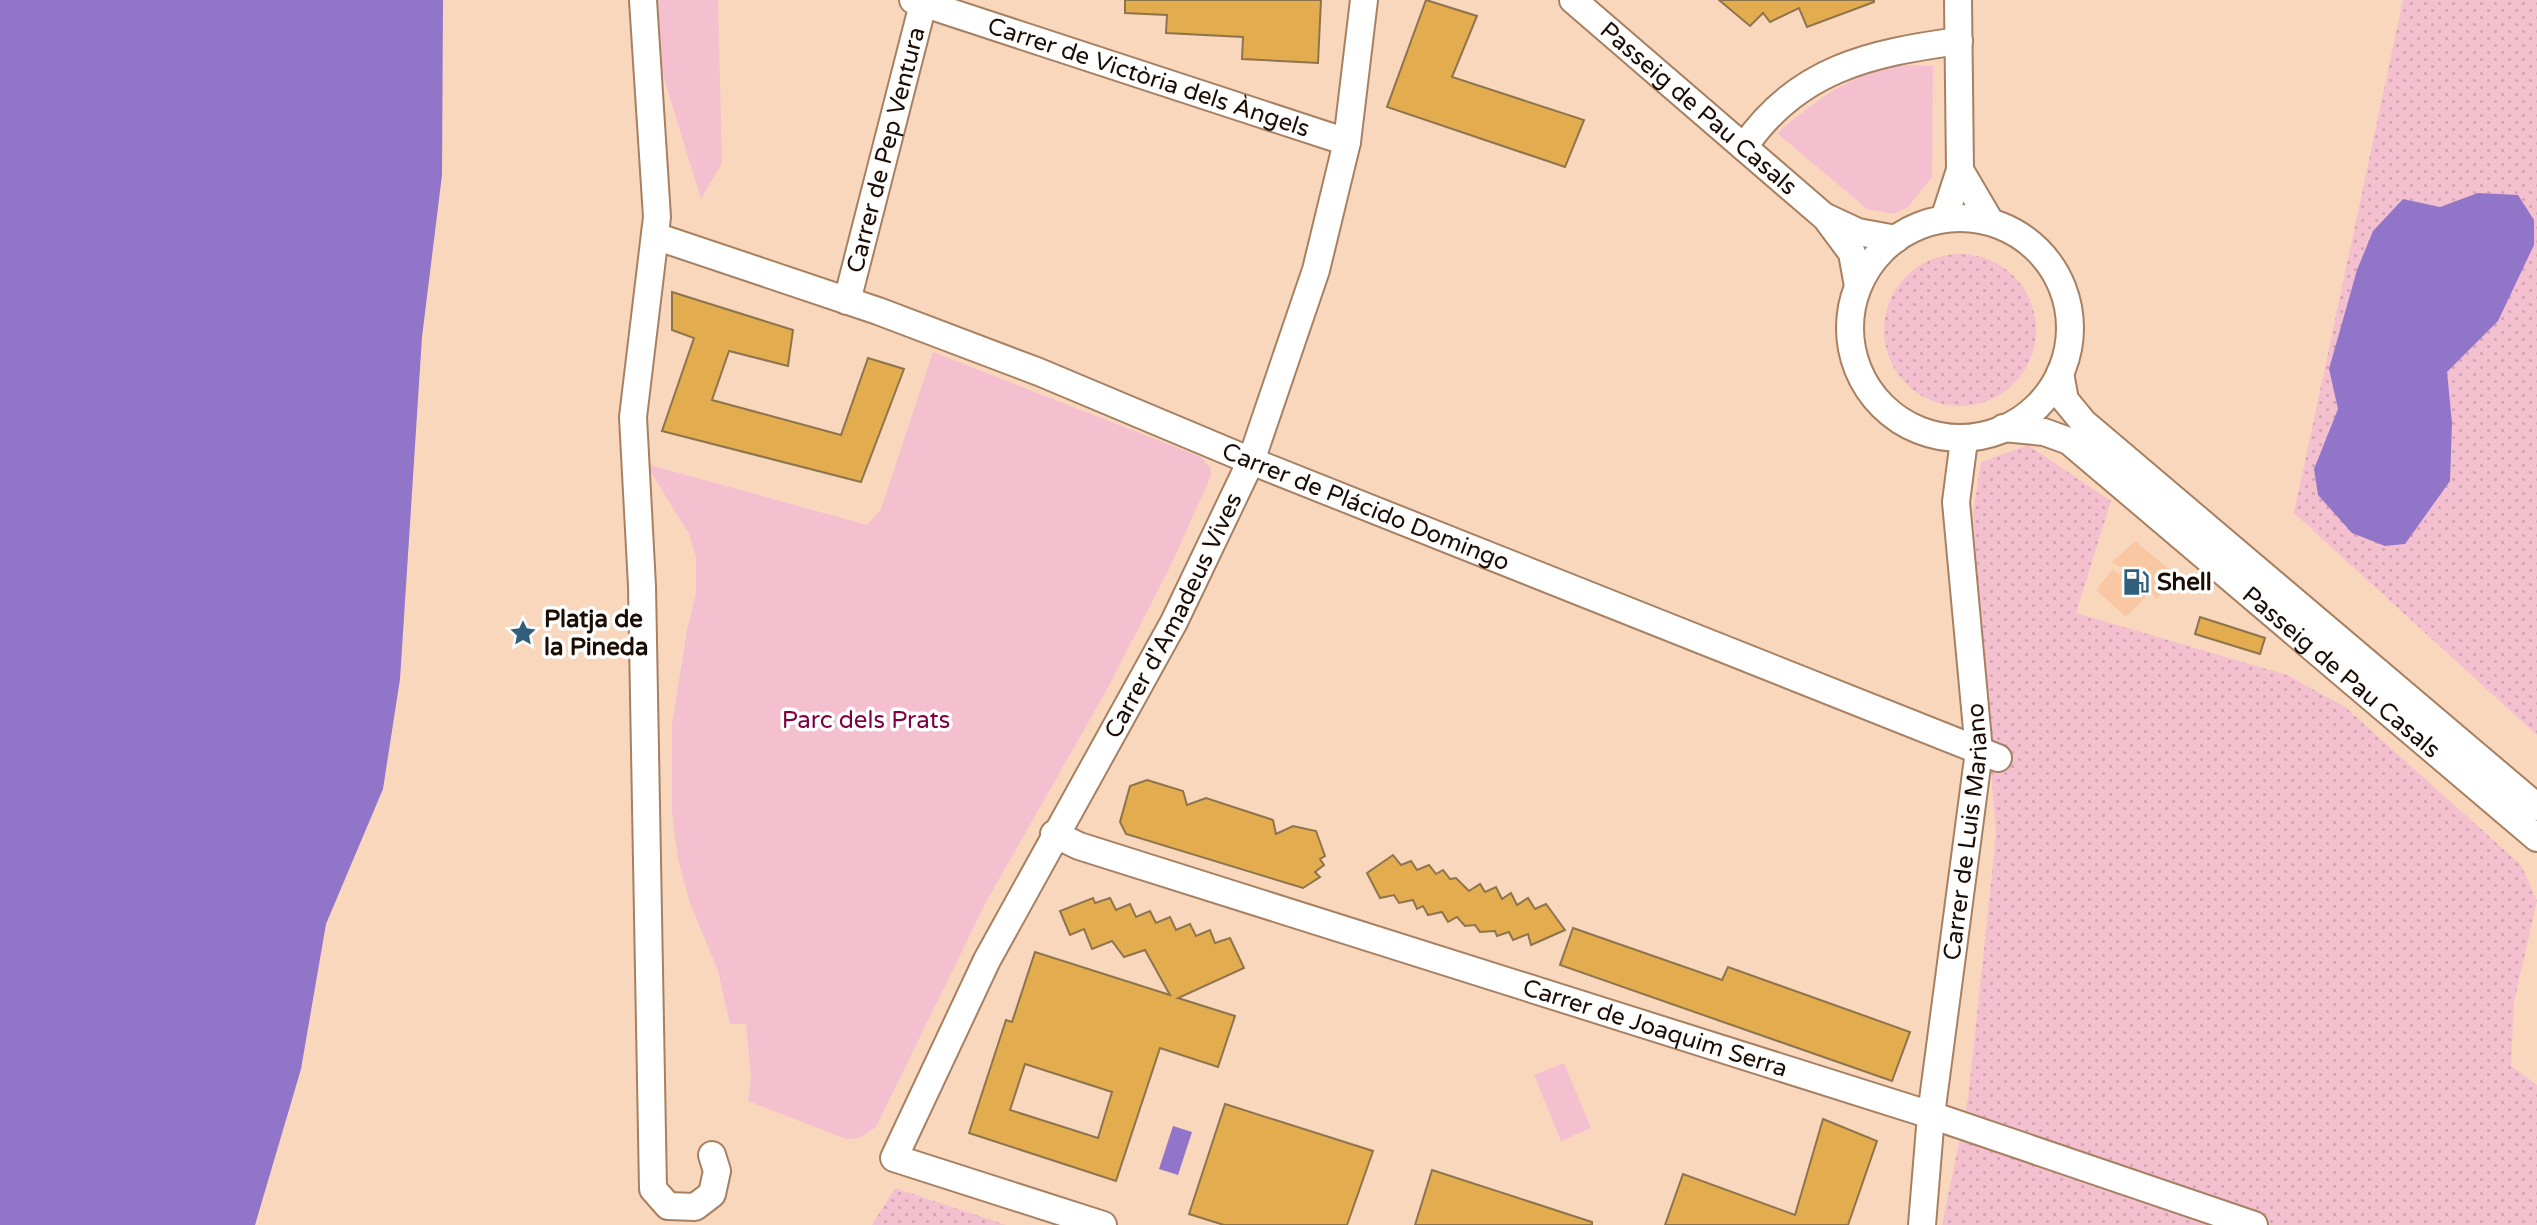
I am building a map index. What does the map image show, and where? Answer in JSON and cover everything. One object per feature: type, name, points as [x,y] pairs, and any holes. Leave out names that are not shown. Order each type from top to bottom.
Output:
[{"type":"street","points":[[643,0],[657,217],[633,417],[642,586],[653,1189],[668,1206],[695,1208],[712,1194],[717,1171],[712,1155]]},
{"type":"street","name":"Carrer d'Amadeus Vives","points":[[1103,1225],[894,1157],[987,960],[1054,834],[1174,622],[1251,461],[1316,270],[1347,142],[1364,0]]},
{"type":"street","name":"Passeig de Pau Casals","points":[[1573,0],[1826,218],[1852,253],[1858,286]]},
{"type":"street","points":[[1944,219],[1960,170],[1958,0]]},
{"type":"street","name":"Carrer de Victòria dels Àngels","points":[[920,1],[1347,142]]},
{"type":"street","name":"Carrer de Pep Ventura","points":[[847,301],[920,1]]},
{"type":"street","points":[[1744,147],[1779,104],[1803,85],[1877,54],[1959,41]]},
{"type":"street","points":[[1960,170],[1990,221]]},
{"type":"street","name":"Passeig de Pau Casals","points":[[1826,218],[1858,232],[1896,239]]},
{"type":"street","points":[[1944,219],[1990,221],[2025,237],[2051,264],[2067,299],[2070,336],[2060,373],[2046,396],[2026,414],[1984,437],[1964,440],[1926,435],[1895,418],[1870,393],[1856,364],[1851,340],[1851,317],[1858,286],[1873,262],[1896,239],[1918,226],[1944,219]]},
{"type":"street","name":"Carrer de Plácido Domingo","points":[[655,236],[847,301],[1039,372],[1251,461],[1988,755]]},
{"type":"street","name":"Passeig de Pau Casals","points":[[2060,373],[2065,400],[2084,423],[2537,807]]},
{"type":"street","name":"Passeig de Pau Casals","points":[[2003,428],[2044,432],[2069,441],[2537,838]]},
{"type":"street","name":"Carrer de Luis Mariano","points":[[1922,1225],[1931,1115],[1988,755],[1956,502],[1964,440]]},
{"type":"street","name":"Carrer de Joaquim Serra","points":[[1054,834],[1079,846],[1931,1115],[2254,1225]]},
{"type":"shaded area","points":[[0,0],[443,0],[442,175],[422,337],[400,679],[383,789],[326,924],[301,1069],[255,1225],[0,1225]]},
{"type":"shaded area","points":[[2478,193],[2518,195],[2534,220],[2534,245],[2498,321],[2447,372],[2452,423],[2450,481],[2405,544],[2385,546],[2352,533],[2318,495],[2314,469],[2338,409],[2329,369],[2357,270],[2373,231],[2403,199],[2440,207]]},
{"type":"shaded area","name":"Shell","points":[[2135,541],[2175,574],[2157,599],[2150,592],[2126,617],[2096,590],[2113,569],[2119,574],[2122,569],[2112,562]]},
{"type":"shaded area","points":[[1173,1126],[1192,1132],[1178,1175],[1159,1169]]},
{"type":"green space","points":[[656,0],[718,0],[722,163],[701,199],[658,59]]},
{"type":"green space","points":[[2403,0],[2537,0],[2537,735],[2294,513]]},
{"type":"green space","points":[[1894,66],[1933,66],[1932,177],[1908,207],[1893,214],[1867,209],[1777,133],[1816,102],[1858,78]]},
{"type":"green space","points":[[1960,254],[1989,260],[2014,276],[2030,301],[2036,330],[2030,359],[2014,384],[1989,400],[1960,406],[1931,400],[1906,384],[1890,359],[1884,330],[1890,301],[1906,276],[1931,260]]},
{"type":"green space","name":"Parc dels Prats","points":[[933,352],[1201,457],[1211,469],[1211,476],[1169,569],[1105,693],[986,902],[876,1127],[859,1138],[846,1139],[748,1101],[751,1077],[746,1024],[730,1024],[718,971],[690,903],[678,859],[672,812],[672,724],[687,630],[696,594],[696,557],[689,534],[649,469],[650,465],[867,525],[881,509]]},
{"type":"green space","points":[[2028,445],[2111,501],[2076,613],[2287,675],[2345,707],[2521,865],[2537,901],[2514,1002],[2511,1066],[2537,1085],[2537,1225],[1942,1225],[1968,1099],[1996,836],[1973,514],[1981,462]]},
{"type":"green space","points":[[1564,1063],[1591,1128],[1561,1141],[1534,1075]]},
{"type":"green space","points":[[895,1188],[1006,1225],[872,1225]]},
{"type":"building","points":[[1125,0],[1321,0],[1318,63],[1242,59],[1243,37],[1166,33],[1167,15],[1125,13]]},
{"type":"building","points":[[1426,0],[1477,16],[1452,77],[1584,120],[1565,167],[1387,107]]},
{"type":"building","points":[[1719,0],[1874,2],[1807,27],[1799,8],[1770,22],[1763,13],[1750,26]]},
{"type":"building","points":[[672,292],[793,330],[788,366],[729,351],[712,400],[841,435],[868,358],[904,369],[861,482],[662,431],[694,338],[672,330]]},
{"type":"building","points":[[2200,617],[2265,638],[2260,654],[2195,634]]},
{"type":"building","points":[[1147,780],[1183,791],[1187,805],[1206,798],[1273,820],[1276,834],[1293,826],[1316,831],[1325,856],[1320,859],[1324,865],[1315,872],[1320,877],[1303,888],[1126,834],[1120,822],[1130,786]]},
{"type":"building","points":[[1393,855],[1401,865],[1411,861],[1417,870],[1429,865],[1436,874],[1443,870],[1450,879],[1456,878],[1469,891],[1480,884],[1485,892],[1496,887],[1502,899],[1511,893],[1517,905],[1528,898],[1535,909],[1546,904],[1565,930],[1531,945],[1528,934],[1513,940],[1509,932],[1497,936],[1495,931],[1480,932],[1475,925],[1465,926],[1457,917],[1448,922],[1442,912],[1428,915],[1423,906],[1417,909],[1413,900],[1399,903],[1394,895],[1380,898],[1367,873]]},
{"type":"building","points":[[1093,898],[1095,903],[1110,898],[1116,910],[1130,904],[1136,917],[1150,911],[1156,923],[1170,917],[1176,930],[1190,924],[1196,936],[1210,930],[1215,943],[1230,938],[1244,968],[1178,998],[1235,1016],[1218,1067],[1160,1048],[1116,1181],[969,1133],[1006,1020],[1012,1022],[1035,952],[1170,995],[1145,950],[1124,957],[1112,941],[1092,949],[1084,929],[1070,935],[1060,911]],"holes":[[[1025,1064],[1112,1092],[1098,1138],[1010,1110]]]},
{"type":"building","points":[[1573,928],[1722,980],[1728,967],[1910,1032],[1892,1081],[1560,965]]},
{"type":"building","points":[[1225,1104],[1373,1151],[1347,1225],[1224,1225],[1189,1214]]},
{"type":"building","points":[[1823,1119],[1877,1141],[1848,1225],[1665,1225],[1683,1174],[1795,1215]]},
{"type":"building","points":[[1432,1170],[1592,1222],[1592,1225],[1415,1225]]},
{"type":"place","name":"Shell","points":[[2136,582]]},
{"type":"place","name":"Platja de la Pineda","points":[[523,633]]}]
